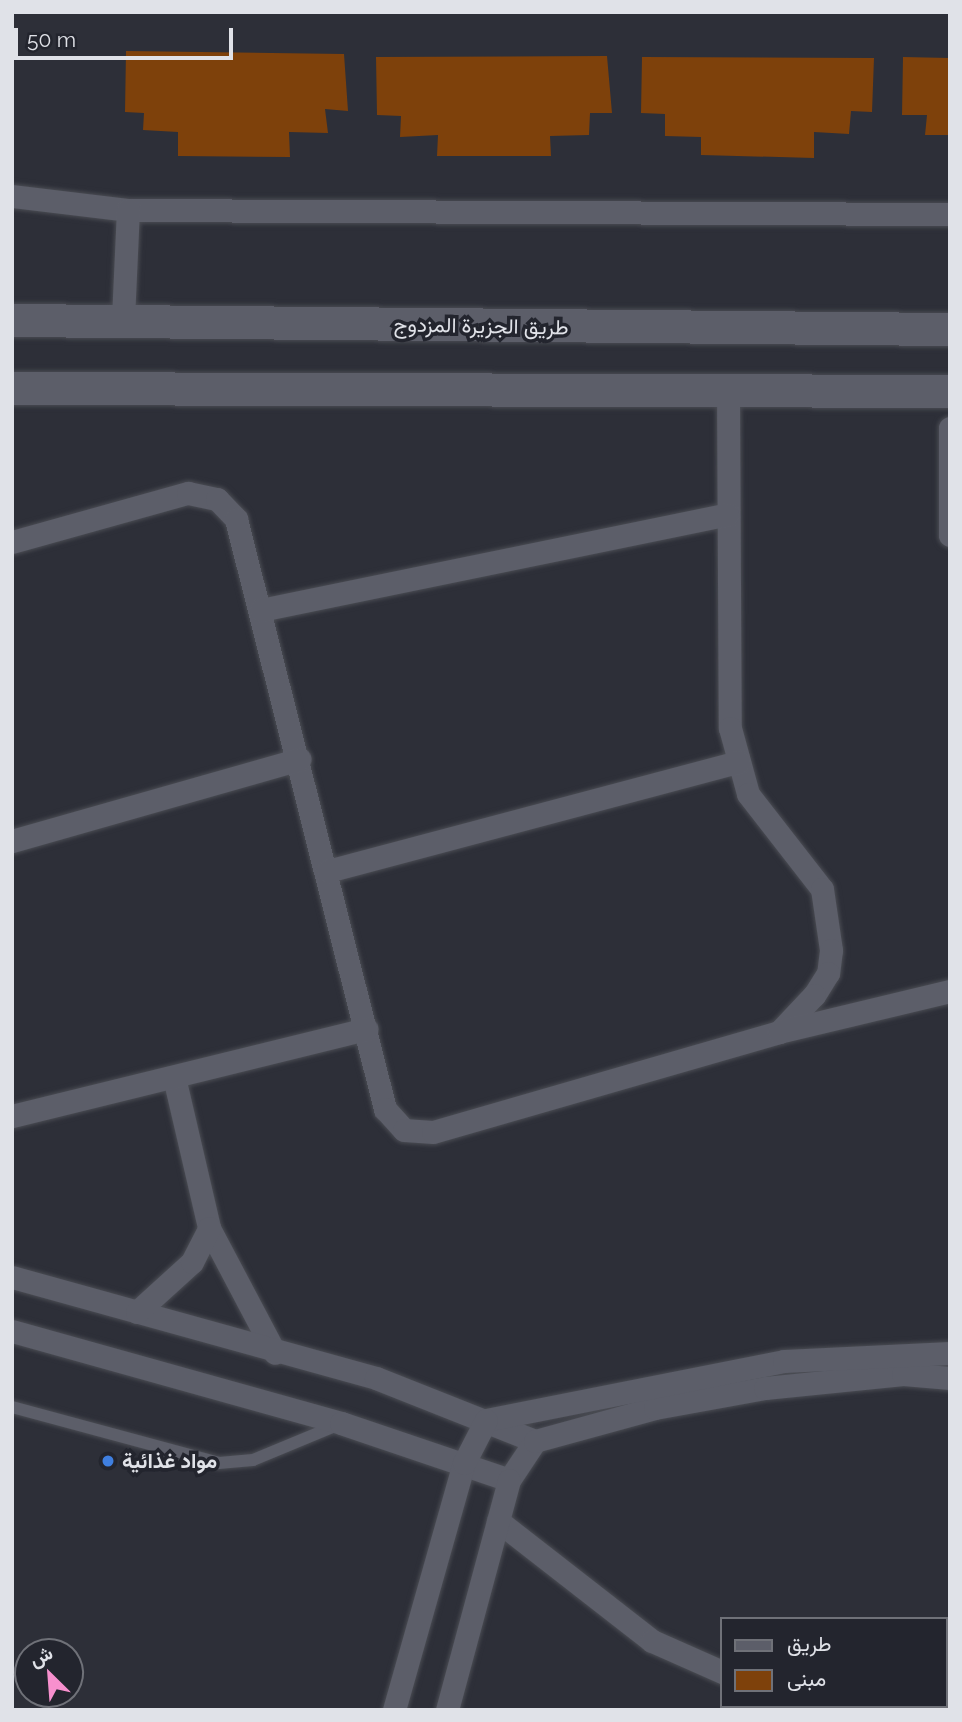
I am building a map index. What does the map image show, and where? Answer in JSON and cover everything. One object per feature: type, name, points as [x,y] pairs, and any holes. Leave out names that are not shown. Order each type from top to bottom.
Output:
[{"type":"main road","name":"طريق الجزيرة المزدوج","points":[[12,320],[123,319],[950,330]]},
{"type":"main road","points":[[12,388],[950,391]]},
{"type":"street","points":[[12,196],[128,210],[950,214]]},
{"type":"street","points":[[123,319],[128,210]]},
{"type":"street","points":[[728,391],[730,728],[748,793],[822,889],[831,950],[828,973],[814,995],[779,1032]]},
{"type":"street","points":[[950,428],[950,535]]},
{"type":"street","points":[[12,542],[188,493],[216,499],[236,519],[328,871],[385,1109],[404,1130],[433,1132],[779,1032],[950,991]]},
{"type":"street","points":[[261,610],[727,514]]},
{"type":"street","points":[[12,841],[299,759]]},
{"type":"street","points":[[328,871],[739,762]]},
{"type":"street","points":[[12,1116],[366,1029]]},
{"type":"street","points":[[174,1077],[209,1228],[275,1353]]},
{"type":"street","points":[[137,1312],[192,1262],[209,1228]]},
{"type":"street","points":[[12,1277],[275,1353],[376,1378],[535,1441],[655,1408],[765,1388],[903,1374],[950,1378]]},
{"type":"street","points":[[12,1331],[341,1423],[509,1480]]},
{"type":"street","points":[[486,1420],[784,1361],[950,1353]]},
{"type":"street","points":[[394,1710],[464,1463],[486,1420]]},
{"type":"street","points":[[447,1710],[509,1480],[535,1441]]},
{"type":"street","points":[[498,1521],[652,1641],[720,1671]]},
{"type":"lane","points":[[12,1407],[219,1463],[253,1460],[341,1423]]},
{"type":"building","points":[[126,51],[344,54],[348,111],[325,109],[328,133],[289,132],[290,157],[178,156],[178,132],[143,130],[144,113],[125,112]]},
{"type":"building","points":[[607,56],[612,113],[590,113],[589,135],[550,136],[551,156],[437,156],[438,135],[400,137],[401,116],[377,115],[376,57]]},
{"type":"building","points":[[642,57],[874,58],[872,112],[851,111],[849,134],[814,132],[814,158],[701,155],[701,137],[665,136],[665,114],[641,113]]},
{"type":"building","points":[[903,57],[950,58],[950,135],[925,135],[927,115],[902,115]]},
{"type":"place","name":"مواد غذائية","points":[[108,1461]]}]
